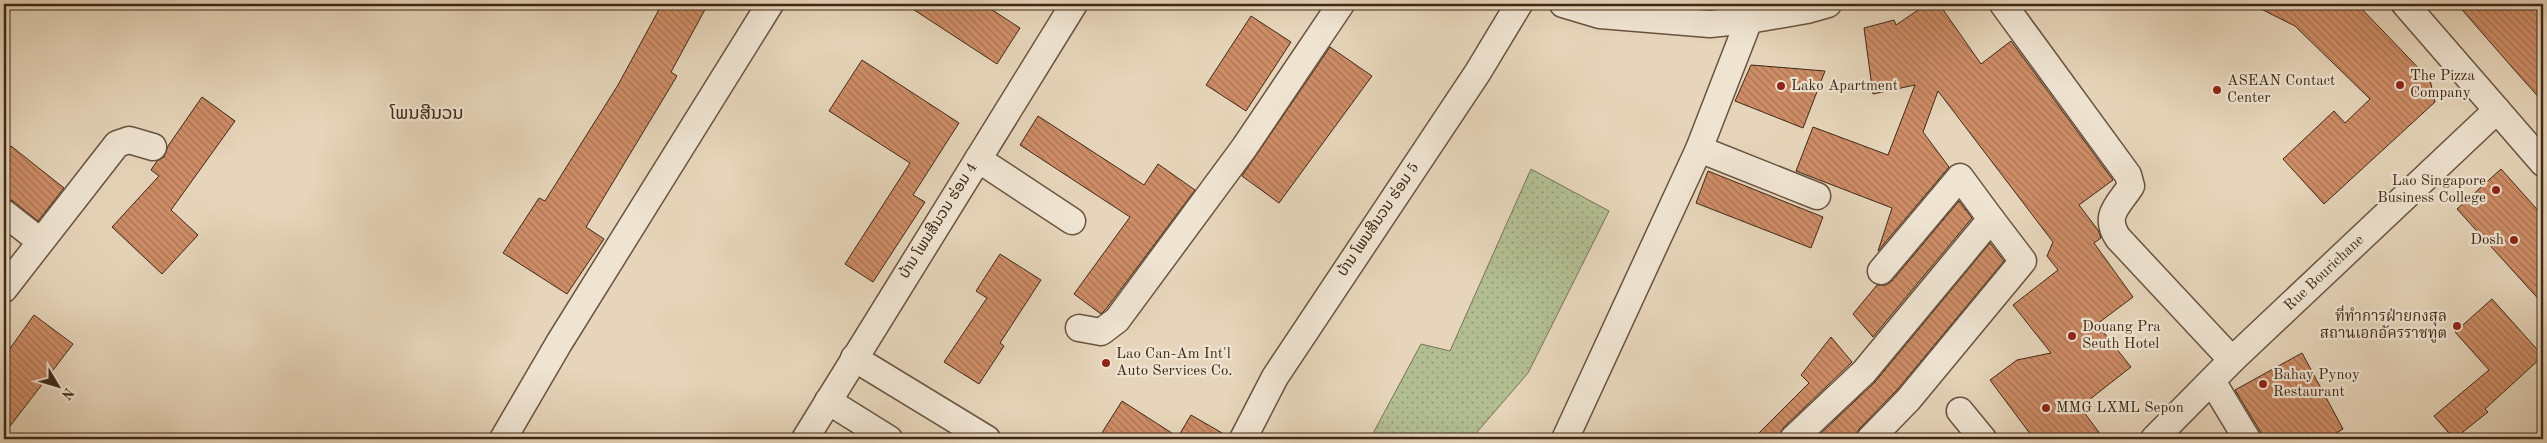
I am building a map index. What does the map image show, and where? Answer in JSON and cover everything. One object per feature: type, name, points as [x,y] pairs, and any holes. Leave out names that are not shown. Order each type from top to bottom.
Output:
[{"type":"street","points":[[503,439],[559,343],[770,4]]},
{"type":"street","name":"ບ້ານ ໂພນສີນວນ ຮ່ອມ 4","points":[[805,439],[1074,4]]},
{"type":"street","points":[[1079,328],[1102,332],[1118,320],[1244,148],[1341,4]]},
{"type":"street","name":"ບ້ານ ໂພນສີນວນ ຮ່ອມ 5","points":[[1243,439],[1275,377],[1478,72],[1519,4]]},
{"type":"street","points":[[1563,4],[1600,15],[1672,12],[1710,24],[1749,20],[1806,10],[1828,4]]},
{"type":"street","points":[[2004,4],[2128,175],[2131,186],[2111,216],[2111,227],[2118,238],[2232,360]]},
{"type":"street","points":[[2405,4],[2543,163]]},
{"type":"street","points":[[1565,439],[1699,149],[1749,20]]},
{"type":"street","name":"Rue Bourichane","points":[[2154,439],[2232,360],[2497,110]]},
{"type":"street","points":[[4,289],[117,144],[129,140],[153,147]]},
{"type":"street","points":[[1699,149],[1817,196]]},
{"type":"street","points":[[978,159],[1072,220]]},
{"type":"street","points":[[1881,271],[1960,177],[2023,261],[1887,433]]},
{"type":"street","points":[[4,213],[40,241]]},
{"type":"street","points":[[1793,439],[1864,372],[1991,220]]},
{"type":"street","points":[[854,358],[987,439]]},
{"type":"street","points":[[2212,381],[2248,439]]},
{"type":"street","points":[[828,401],[889,439]]},
{"type":"street","points":[[1960,411],[1983,439]]},
{"type":"green space","points":[[1531,169],[1609,211],[1528,373],[1471,439],[1370,439],[1421,344],[1450,351]]},
{"type":"building","points":[[662,4],[708,4],[671,72],[677,76],[586,227],[604,239],[567,294],[503,253],[539,198],[545,201],[618,85]]},
{"type":"building","points":[[905,4],[983,4],[1020,28],[997,64]]},
{"type":"building","points":[[1927,4],[1939,4],[1981,64],[2011,41],[2113,180],[2079,205],[2098,230],[2101,238],[2094,243],[2133,297],[2097,324],[2131,367],[2080,407],[2104,439],[2034,439],[1990,380],[2017,360],[2051,353],[2013,305],[2058,270],[2047,256],[2053,242],[1938,91],[1923,132],[1949,167],[1878,251],[1892,208],[1796,171],[1813,127],[1888,155],[1915,85],[1873,94],[1864,28],[1894,20],[1896,25]]},
{"type":"building","points":[[2251,4],[2357,4],[2430,80],[2435,102],[2324,204],[2283,159],[2334,111],[2345,123],[2370,99],[2295,26]]},
{"type":"building","points":[[2457,4],[2543,4],[2543,102],[2518,74]]},
{"type":"building","points":[[1251,16],[1291,42],[1246,111],[1206,85]]},
{"type":"building","points":[[1330,47],[1372,76],[1279,203],[1242,176]]},
{"type":"building","points":[[862,60],[959,123],[913,195],[925,202],[873,282],[845,264],[910,163],[829,111]]},
{"type":"building","name":"Lako Apartment","points":[[1751,65],[1825,71],[1803,128],[1735,101]]},
{"type":"building","points":[[202,97],[235,121],[171,210],[198,235],[162,274],[112,227],[159,176],[151,170],[157,161],[164,157],[168,146]]},
{"type":"building","points":[[1038,116],[1144,185],[1158,164],[1195,190],[1101,314],[1074,294],[1130,217],[1020,145]]},
{"type":"building","points":[[11,146],[64,188],[38,221],[13,201],[4,198],[4,155]]},
{"type":"building","points":[[2501,169],[2543,216],[2543,304],[2457,209]]},
{"type":"building","points":[[1708,171],[1823,217],[1811,248],[1696,203]]},
{"type":"building","points":[[1959,201],[1972,218],[1873,337],[1853,314],[1877,285],[1886,285],[1892,281]]},
{"type":"building","points":[[1990,243],[2004,261],[1897,390],[1859,429],[1855,439],[1815,439],[1875,382]]},
{"type":"building","points":[[1000,254],[1041,280],[1000,343],[1004,346],[979,384],[944,362],[987,298],[976,291]]},
{"type":"building","points":[[2492,299],[2543,356],[2485,409],[2488,412],[2454,439],[2434,416],[2489,370],[2455,332]]},
{"type":"building","points":[[34,315],[73,344],[4,434],[4,357]]},
{"type":"building","points":[[1831,337],[1852,362],[1783,428],[1778,439],[1753,439],[1809,383],[1801,375]]},
{"type":"building","points":[[2302,353],[2343,429],[2326,439],[2262,439],[2260,431],[2235,390]]},
{"type":"building","points":[[1122,401],[1178,437],[1191,415],[1229,437],[1228,439],[1098,439]]},
{"type":"place","name":"The Pizza Company","points":[[2400,85]]},
{"type":"place","name":"Lako Apartment","points":[[1781,86]]},
{"type":"place","name":"ASEAN Contact Center","points":[[2217,90]]},
{"type":"place","name":"Lao Singapore Business College","points":[[2496,190]]},
{"type":"place","name":"Dosh","points":[[2514,240]]},
{"type":"place","name":"ที่ทำการฝ่ายกงสุล สถานเอกอัครราชทูต","points":[[2457,326]]},
{"type":"place","name":"Douang Pra Seuth Hotel","points":[[2072,336]]},
{"type":"place","name":"Lao Can-Am Int'l Auto Services Co.","points":[[1106,363]]},
{"type":"place","name":"Bahay Pynoy Restaurant","points":[[2263,384]]},
{"type":"place","name":"MMG LXML Sepon","points":[[2046,408]]},
{"type":"district","name":"ໂພນສີນວນ","points":[[427,114]]}]
